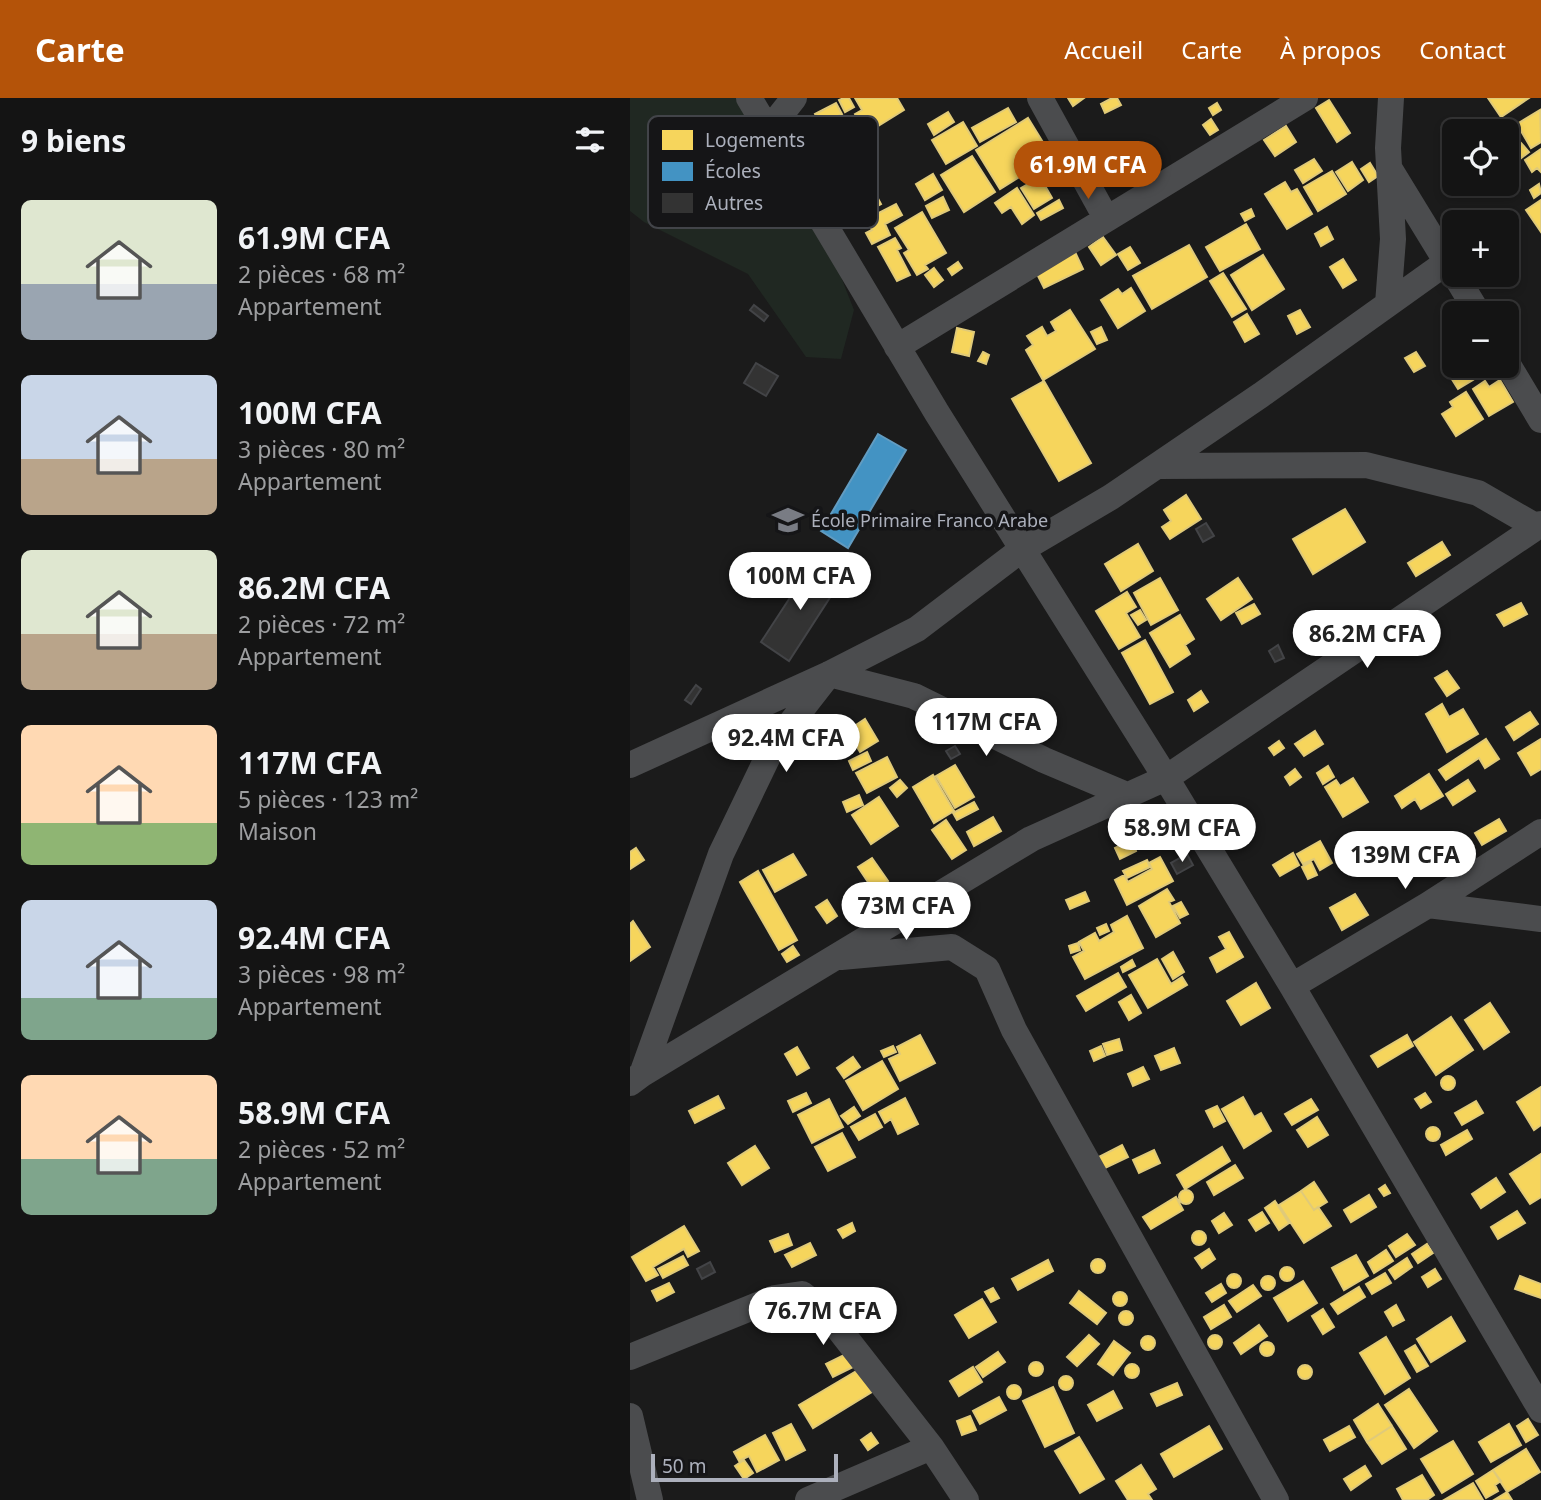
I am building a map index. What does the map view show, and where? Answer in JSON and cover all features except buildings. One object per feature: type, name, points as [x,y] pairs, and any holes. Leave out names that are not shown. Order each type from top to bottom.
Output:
[{"type":"street","points":[[749,98],[759,116]]},
{"type":"street","points":[[780,116],[794,98]]},
{"type":"street","points":[[1040,98],[1106,218]]},
{"type":"street","points":[[897,347],[1305,98]]},
{"type":"street","points":[[1388,304],[1394,239],[1389,167],[1391,98]]},
{"type":"street","points":[[1389,167],[1442,254]]},
{"type":"street","points":[[826,228],[1021,550],[1166,778],[1292,986],[1541,1410]]},
{"type":"street","points":[[630,765],[829,674],[917,629],[1021,550],[1158,466],[1388,304],[1442,275]]},
{"type":"street","points":[[1516,378],[1541,420]]},
{"type":"street","points":[[636,1079],[1031,839],[1166,778],[1539,525],[1478,493],[1366,465],[1158,466]]},
{"type":"street","points":[[829,674],[914,696],[1044,760],[1129,796]]},
{"type":"street","points":[[636,1079],[721,854],[773,746],[829,674]]},
{"type":"street","points":[[1292,986],[1428,905],[1541,832]]},
{"type":"street","points":[[1428,905],[1541,919]]},
{"type":"street","points":[[834,958],[952,947],[988,969],[1014,1030],[1276,1500]]},
{"type":"street","points":[[630,1357],[775,1298],[802,1294],[827,1314],[931,1447],[966,1500]]},
{"type":"street","points":[[630,1416],[650,1500]]},
{"type":"street","points":[[808,1500],[931,1447]]},
{"type":"shaded area","points":[[630,98],[736,98],[747,116],[648,116],[648,224],[630,211]]},
{"type":"shaded area","points":[[656,228],[816,228],[832,254],[854,310],[841,359],[806,357],[748,274]]},
{"type":"place","name":"École Primaire Franco Arabe","points":[[788,520]]}]
